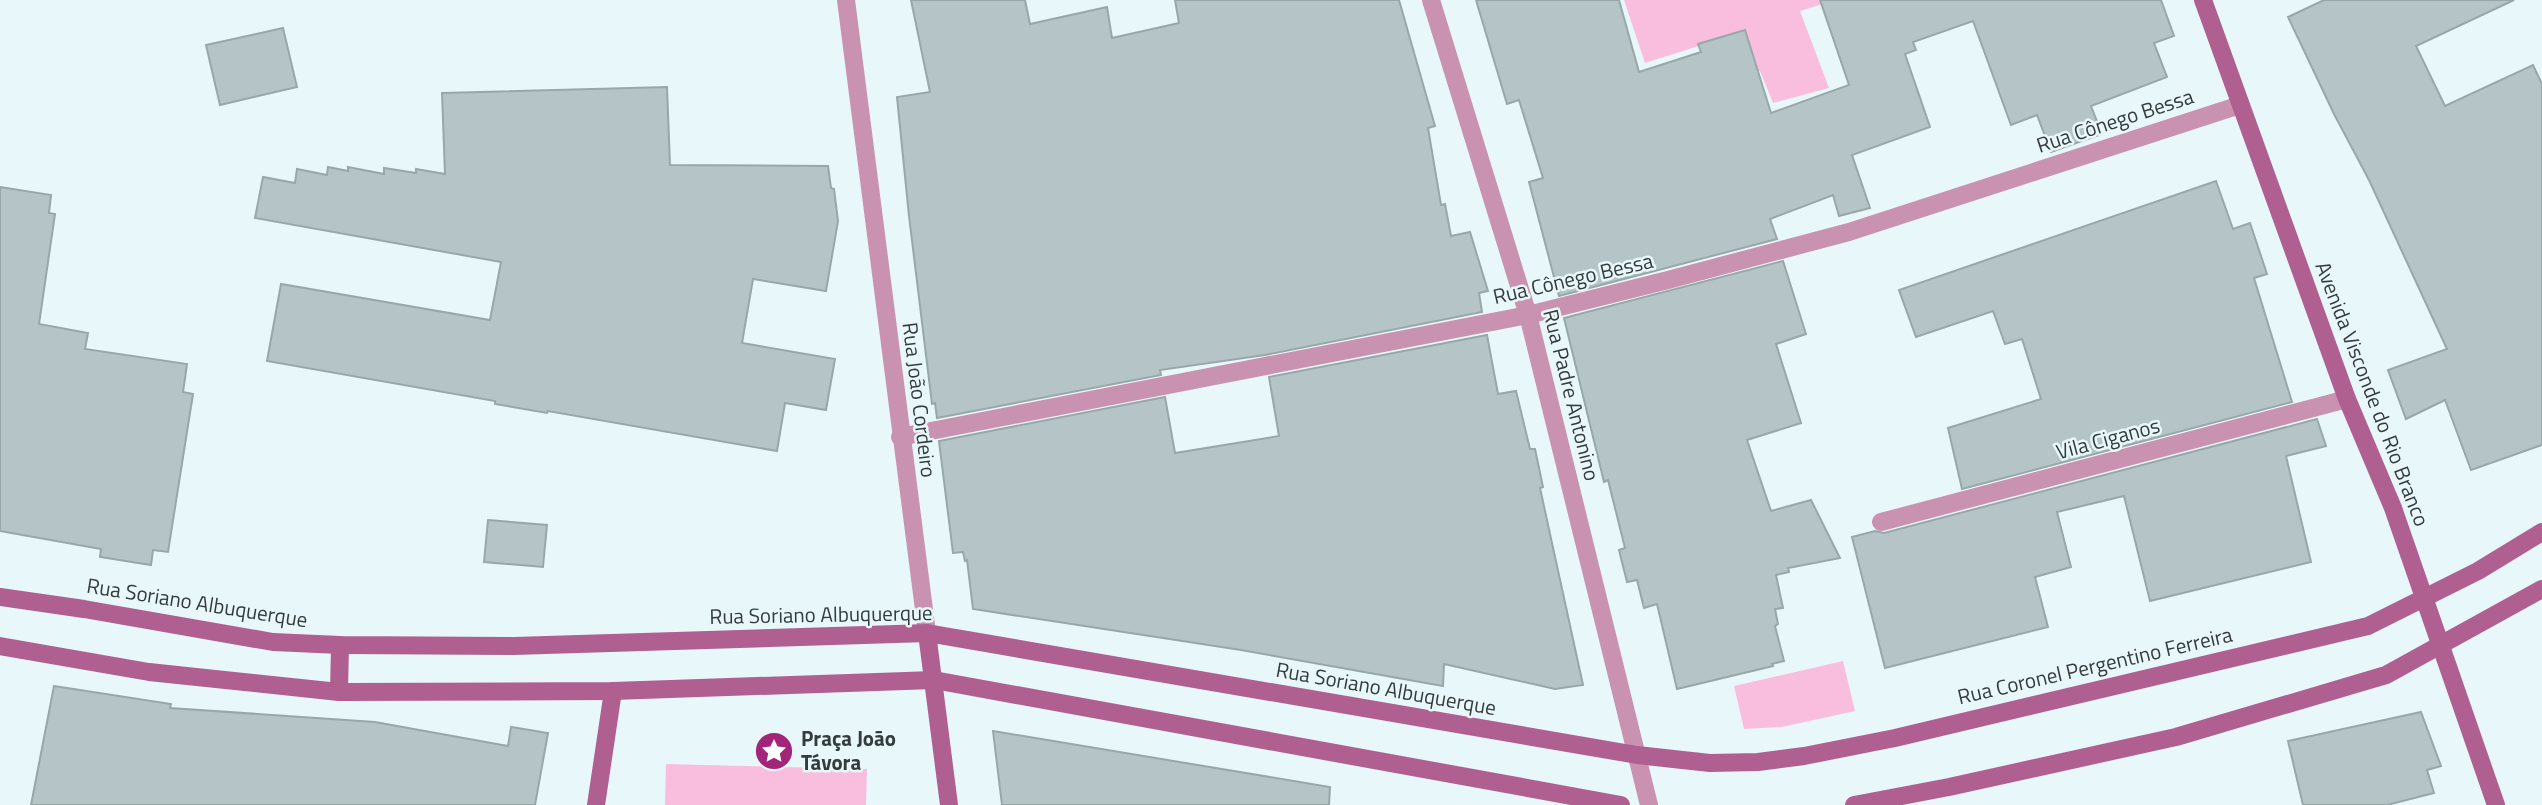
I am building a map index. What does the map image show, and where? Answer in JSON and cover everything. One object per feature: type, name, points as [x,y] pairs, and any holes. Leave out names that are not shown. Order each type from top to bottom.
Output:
[{"type":"main road","name":"Avenida Visconde do Rio Branco","points":[[2203,0],[2347,399],[2393,508],[2496,805]]},
{"type":"main road","name":"Rua Coronel Pergentino Ferreira","points":[[1637,755],[1710,763],[1759,762],[1843,748],[2368,626],[2478,571],[2542,533]]},
{"type":"main road","points":[[1854,805],[1949,788],[2176,737],[2386,675],[2542,589]]},
{"type":"main road","name":"Rua Soriano Albuquerque","points":[[0,597],[273,642],[340,645],[514,646],[926,633],[1637,755]]},
{"type":"main road","name":"Rua João Cordeiro","points":[[926,633],[949,805]]},
{"type":"main road","points":[[339,692],[340,645]]},
{"type":"main road","points":[[0,646],[149,672],[339,692],[613,691],[934,680],[1621,805]]},
{"type":"main road","points":[[596,805],[613,691]]},
{"type":"street","name":"Rua João Cordeiro","points":[[846,0],[926,633]]},
{"type":"street","name":"Rua Padre Antonino","points":[[1431,0],[1528,315],[1649,805]]},
{"type":"street","name":"Rua Cônego Bessa","points":[[900,437],[1528,315],[1849,232],[2240,105]]},
{"type":"street","name":"Vila Ciganos","points":[[1881,522],[2347,399]]},
{"type":"shaded area","points":[[1624,0],[1836,0],[1800,11],[1829,88],[1773,103],[1760,71],[1713,83],[1702,45],[1645,63]]},
{"type":"shaded area","points":[[1843,661],[1855,711],[1782,727],[1744,729],[1734,686]]},
{"type":"shaded area","points":[[666,764],[867,769],[866,805],[665,805]]},
{"type":"building","points":[[911,0],[1025,0],[1030,24],[1107,7],[1112,38],[1179,23],[1175,0],[1399,0],[1435,126],[1428,128],[1441,205],[1445,204],[1451,236],[1470,232],[1488,291],[1479,293],[1482,312],[1265,355],[1160,370],[1161,375],[937,418],[935,403],[932,404],[897,97],[930,92]]},
{"type":"building","points":[[1476,0],[1619,0],[1639,72],[1701,52],[1698,44],[1745,30],[1771,113],[1849,85],[1820,0],[2161,0],[2174,36],[2154,43],[2167,77],[2091,106],[2102,134],[2051,152],[2037,115],[2011,125],[1973,21],[1913,42],[1916,50],[1905,54],[1930,127],[1852,155],[1870,208],[1839,216],[1833,195],[1770,219],[1777,239],[1559,296],[1529,182],[1543,178],[1519,100],[1507,104]]},
{"type":"building","points":[[2324,0],[2514,0],[2416,46],[2445,106],[2533,65],[2542,84],[2542,445],[2471,470],[2445,400],[2406,419],[2388,370],[2447,349],[2369,180],[2288,17]]},
{"type":"building","points":[[283,28],[297,87],[220,105],[206,45]]},
{"type":"building","points":[[667,87],[670,165],[828,166],[838,221],[826,291],[753,279],[742,343],[835,359],[826,410],[785,403],[777,451],[495,404],[495,401],[267,361],[281,284],[490,320],[501,262],[255,218],[263,177],[295,183],[297,169],[327,175],[328,167],[348,171],[348,167],[384,174],[384,168],[416,173],[416,169],[445,174],[442,93]]},
{"type":"building","points":[[2216,181],[2233,229],[2250,223],[2267,274],[2254,278],[2292,402],[1962,489],[1948,428],[2041,399],[2022,339],[2005,344],[1993,311],[1916,337],[1899,290]]},
{"type":"building","points":[[0,187],[51,195],[49,213],[55,214],[39,324],[88,333],[85,349],[187,364],[183,392],[193,394],[168,552],[153,550],[151,565],[100,557],[101,549],[0,531]]},
{"type":"building","points":[[1783,261],[1806,334],[1776,344],[1801,423],[1747,440],[1771,511],[1811,500],[1840,558],[1788,568],[1789,572],[1776,575],[1783,608],[1775,609],[1778,624],[1775,626],[1784,661],[1677,689],[1657,604],[1644,608],[1637,580],[1627,582],[1619,550],[1625,548],[1608,480],[1604,482],[1564,318]]},
{"type":"building","points":[[1487,335],[1498,394],[1516,391],[1530,449],[1535,449],[1543,487],[1540,488],[1583,685],[1555,689],[1444,664],[1443,686],[1241,650],[973,609],[967,560],[965,561],[963,552],[953,553],[939,441],[1165,397],[1175,453],[1279,436],[1269,377]]},
{"type":"building","points":[[2317,419],[2326,446],[2286,456],[2311,562],[2150,601],[2124,496],[2057,512],[2071,567],[2035,577],[2048,627],[1885,668],[1852,537],[1875,531],[1884,533]]},
{"type":"building","points":[[488,520],[547,525],[543,567],[484,562]]},
{"type":"building","points":[[54,686],[171,704],[170,708],[375,722],[508,746],[511,727],[548,733],[535,805],[31,805]]},
{"type":"building","points":[[2421,712],[2441,766],[2427,770],[2434,793],[2387,805],[2303,805],[2288,741]]},
{"type":"building","points":[[993,731],[1330,787],[1329,805],[1002,805]]},
{"type":"place","name":"Praça João Távora","points":[[774,751]]}]
